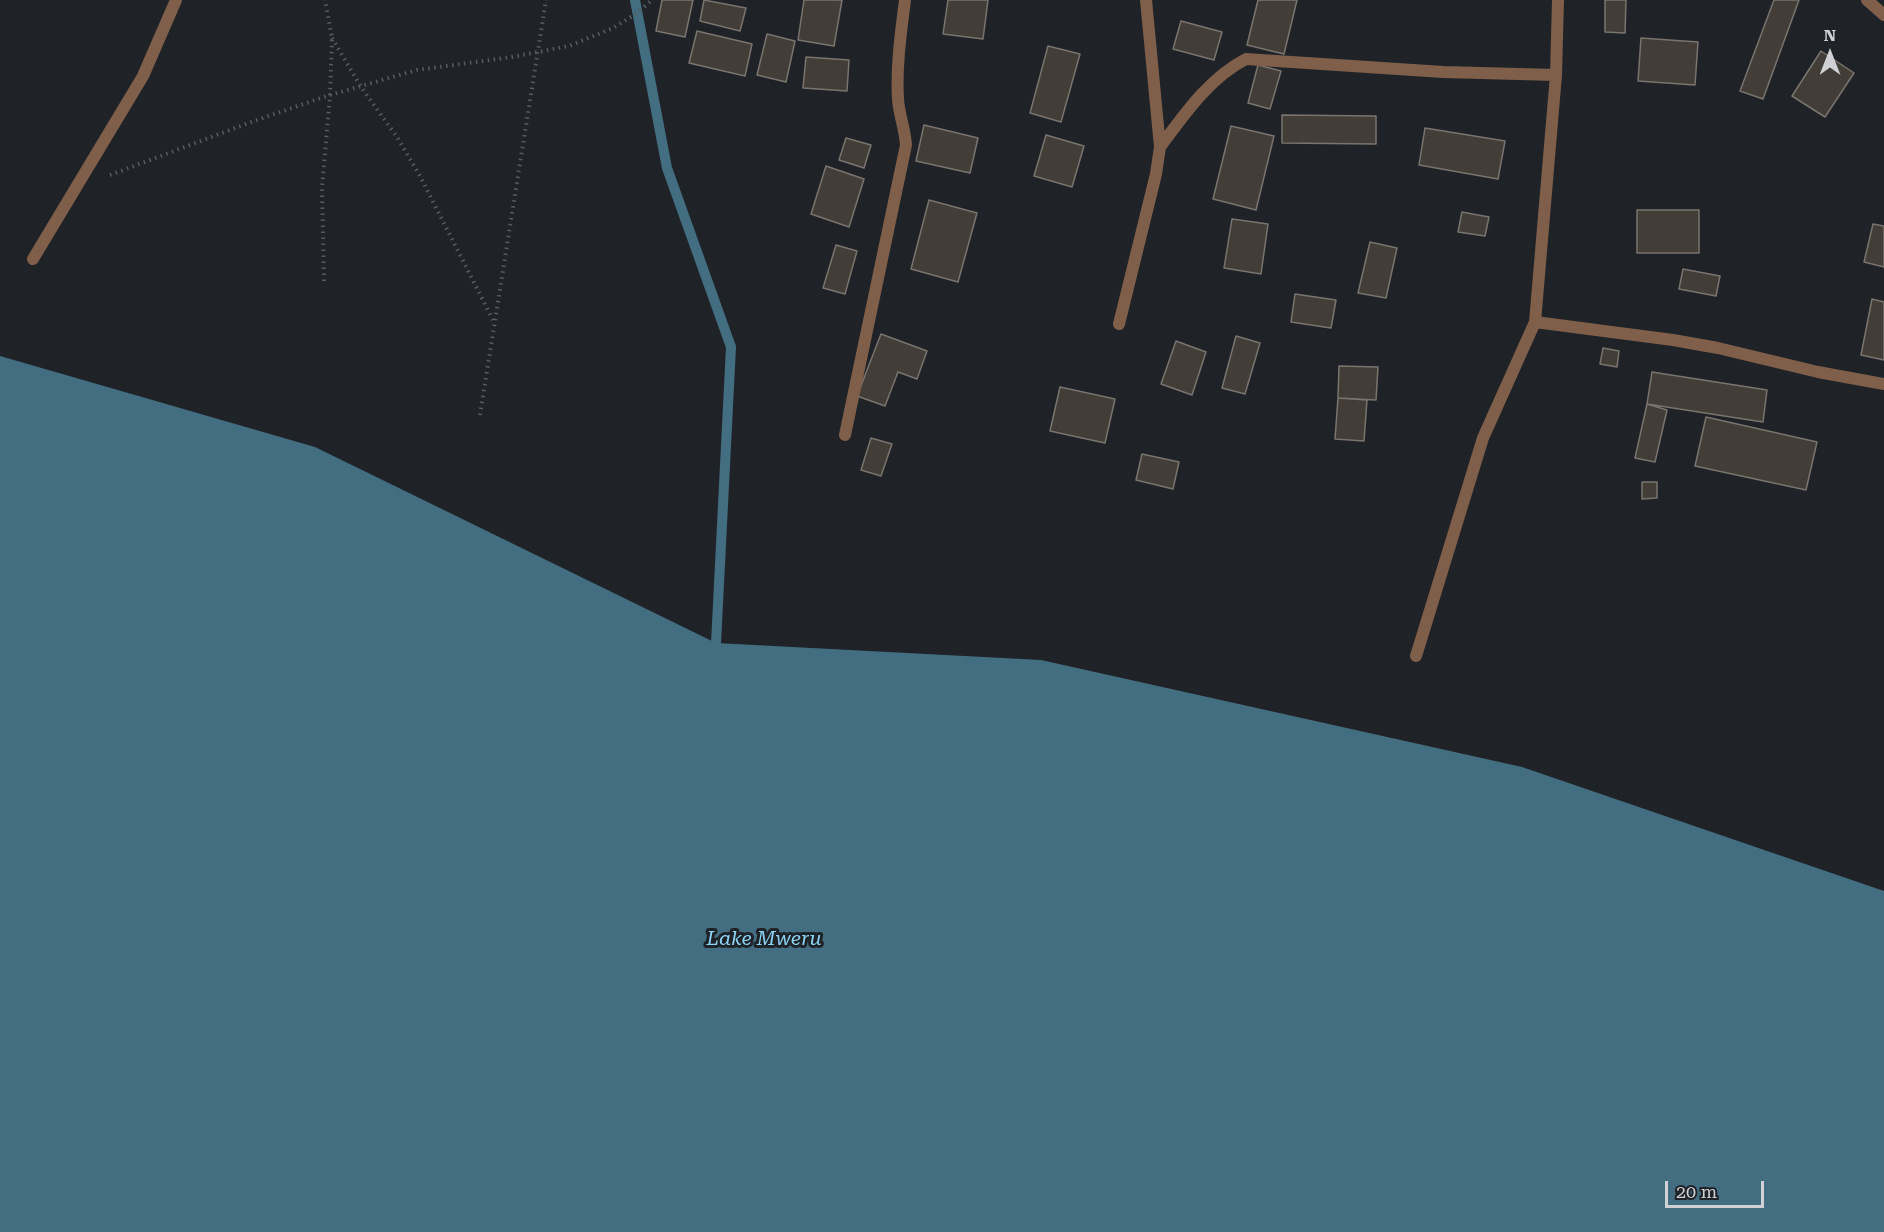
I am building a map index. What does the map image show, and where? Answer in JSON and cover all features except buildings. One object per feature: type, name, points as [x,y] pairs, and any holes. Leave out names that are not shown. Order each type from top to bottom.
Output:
[{"type":"street","points":[[33,259],[143,76],[176,0]]},
{"type":"street","points":[[845,435],[906,145],[905,128],[899,103],[898,80],[905,0]]},
{"type":"street","points":[[1119,324],[1156,174],[1160,147],[1146,0]]},
{"type":"street","points":[[1416,656],[1483,438],[1535,322],[1556,75],[1558,0]]},
{"type":"street","points":[[1867,0],[1884,15]]},
{"type":"street","points":[[1160,147],[1185,114],[1221,74],[1246,59],[1443,72],[1556,75]]},
{"type":"street","points":[[1535,322],[1673,340],[1884,384]]},
{"type":"path","points":[[324,281],[322,188],[332,38],[325,0]]},
{"type":"path","points":[[480,415],[546,0]]},
{"type":"path","points":[[76,188],[330,95],[417,70],[569,46],[613,28],[637,13],[652,0]]},
{"type":"path","points":[[332,38],[361,87],[398,137],[494,321]]},
{"type":"water","name":"Lake Mweru","points":[[0,356],[315,447],[716,643],[1041,660],[1522,767],[1884,891],[1884,1232],[0,1232]]},
{"type":"waterway","points":[[635,0],[667,168],[731,347],[716,643]]}]
